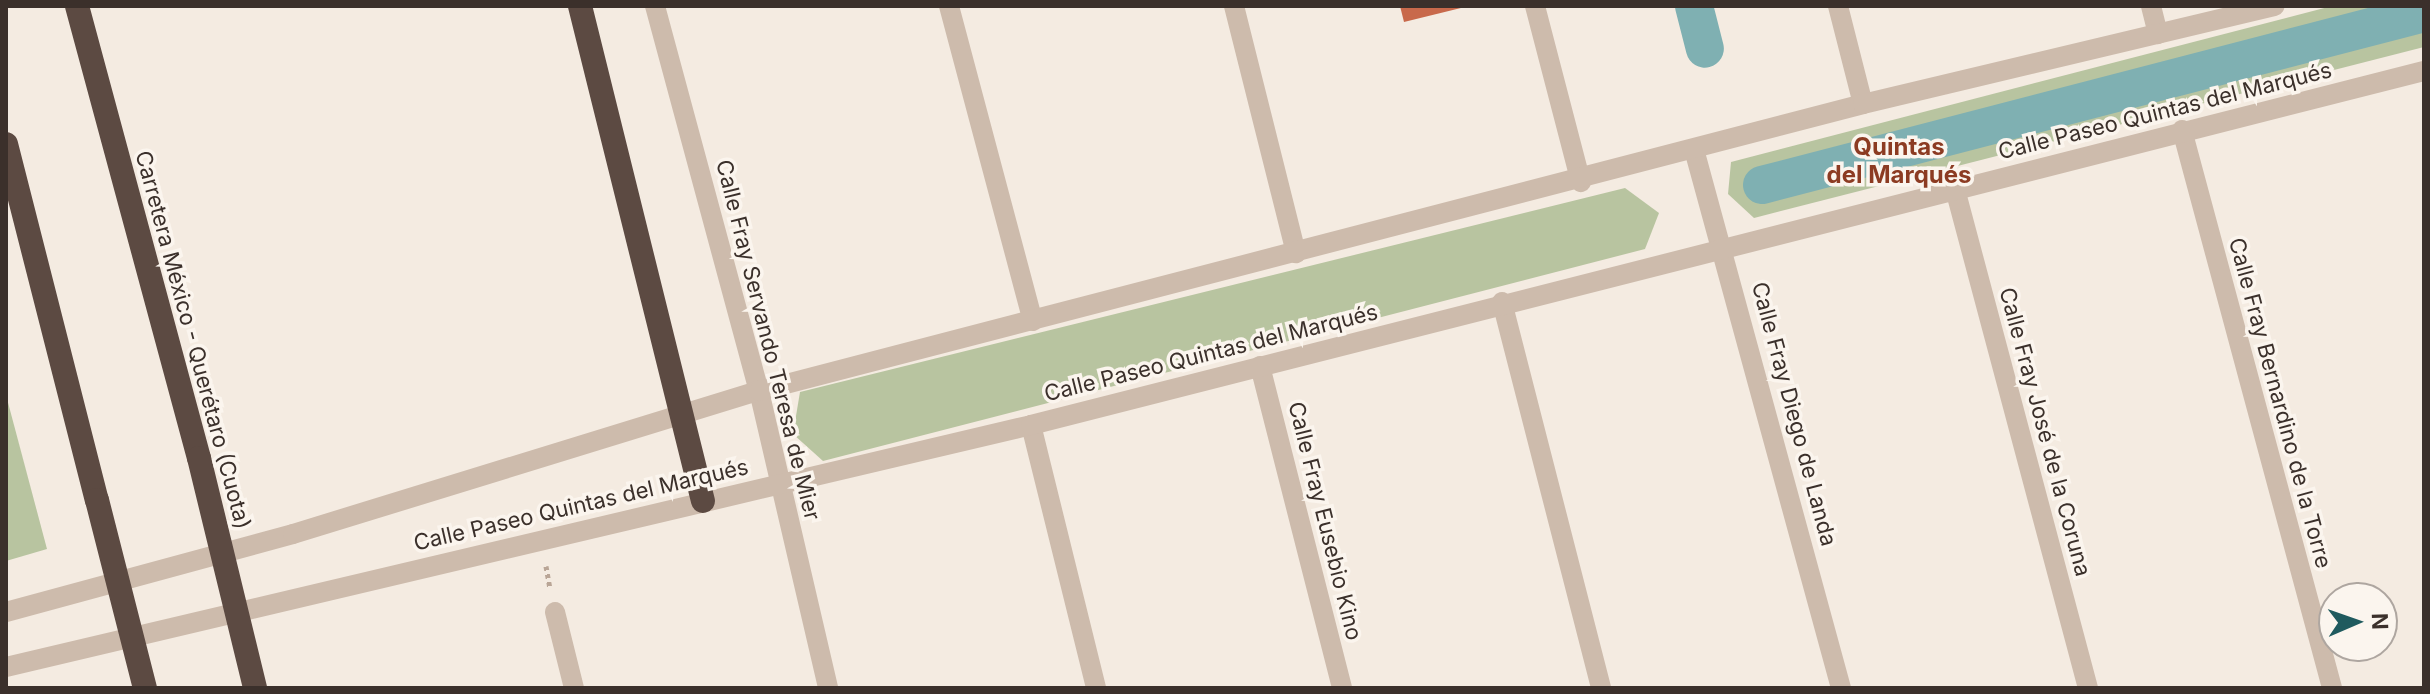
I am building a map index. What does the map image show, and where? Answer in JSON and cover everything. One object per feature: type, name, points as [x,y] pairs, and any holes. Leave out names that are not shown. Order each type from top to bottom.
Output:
[{"type":"highway","name":"Carretera México - Querétaro (Cuota)","points":[[77,6],[199,458],[255,688]]},
{"type":"highway","points":[[580,6],[685,414],[703,501]]},
{"type":"highway","points":[[6,144],[145,688]]},
{"type":"highway","points":[[6,190],[46,302]]},
{"type":"street","name":"Calle Fray Servando Teresa de Mier","points":[[655,6],[759,391],[828,688]]},
{"type":"street","points":[[949,6],[1033,321]]},
{"type":"street","points":[[1234,6],[1296,253]]},
{"type":"street","points":[[1535,6],[1581,182]]},
{"type":"street","points":[[1838,6],[1863,104]]},
{"type":"street","points":[[2151,6],[2158,34]]},
{"type":"street","name":"Calle Paseo Quintas del Marqués","points":[[6,612],[293,534],[759,391],[1695,153],[1863,104],[2275,6]]},
{"type":"street","name":"Calle Paseo Quintas del Marqués","points":[[6,667],[540,538],[1031,425],[1502,302],[1726,249],[2421,71]]},
{"type":"street","points":[[2421,71],[2424,93]]},
{"type":"street","name":"Calle Fray Bernardino de la Torre","points":[[2182,130],[2332,688]]},
{"type":"street","name":"Calle Fray Diego de Landa","points":[[1695,153],[1726,249],[1841,688]]},
{"type":"street","name":"Calle Fray José de la Coruna","points":[[1955,189],[2088,688]]},
{"type":"street","points":[[1502,302],[1601,688]]},
{"type":"street","name":"Calle Fray Eusebio Kino","points":[[1260,366],[1342,688]]},
{"type":"street","points":[[1031,425],[1096,688]]},
{"type":"street","points":[[555,612],[574,688]]},
{"type":"path","points":[[540,538],[555,612]]},
{"type":"green space","points":[[2332,6],[2424,6],[2424,47],[1754,218],[1728,194],[1731,162]]},
{"type":"green space","points":[[1625,188],[1659,213],[1645,249],[823,461],[793,434],[800,392]]},
{"type":"green space","points":[[6,395],[47,549],[6,561]]},
{"type":"building","points":[[1400,6],[1465,6],[1465,7],[1404,22]]},
{"type":"waterway","points":[[1694,6],[1705,49]]},
{"type":"waterway","points":[[1762,185],[2424,13]]},
{"type":"district","name":"Quintas del Marqués","points":[[1899,161]]}]
